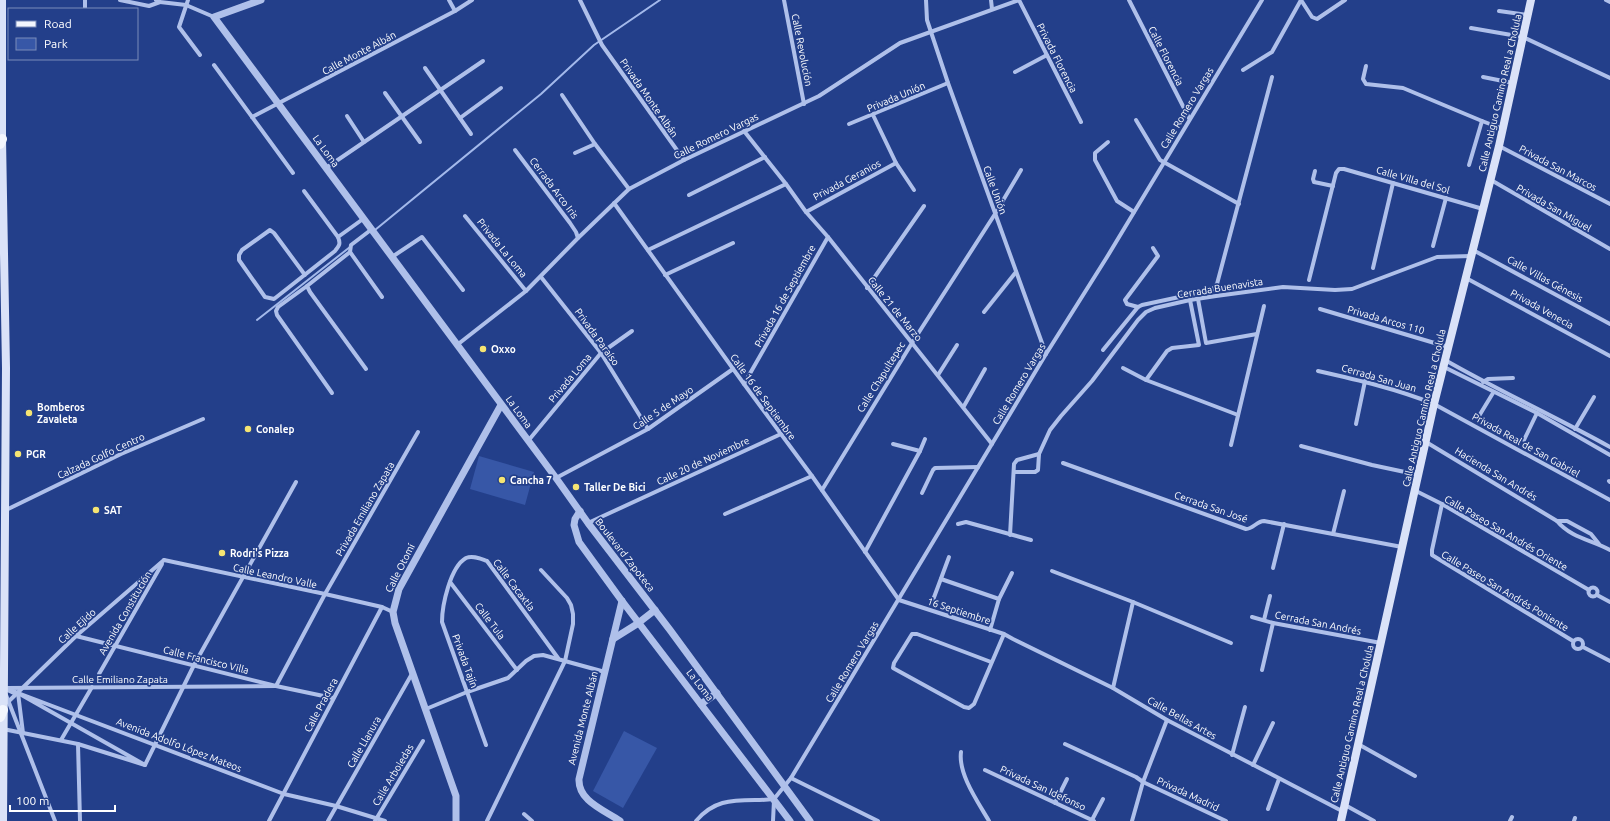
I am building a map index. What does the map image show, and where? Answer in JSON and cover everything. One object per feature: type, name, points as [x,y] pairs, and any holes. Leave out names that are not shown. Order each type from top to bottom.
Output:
[{"type":"main road","points":[[2,0],[1,141],[6,510],[3,821]]},
{"type":"main road","name":"Calle Antiguo Camino Real a Cholula","points":[[1341,821],[1382,643],[1402,547],[1416,491],[1434,404],[1499,146],[1531,0]]},
{"type":"street","points":[[120,0],[149,6],[158,1],[186,5],[214,17],[261,0]]},
{"type":"street","points":[[188,0],[179,27],[200,54]]},
{"type":"street","points":[[449,0],[455,11]]},
{"type":"street","name":"Calle Monte Albán","points":[[252,118],[455,11],[472,0]]},
{"type":"street","name":"Privada Monte Albán","points":[[580,0],[602,45],[684,160]]},
{"type":"street","name":"Calle Revolución","points":[[784,0],[804,104]]},
{"type":"street","name":"Calle Unión","points":[[926,0],[926,13],[948,83],[1046,354]]},
{"type":"street","points":[[991,0],[992,9]]},
{"type":"street","name":"Calle Romero Vargas","points":[[457,345],[526,291],[614,202],[629,189],[684,160],[819,96],[900,43],[931,30],[1019,0]]},
{"type":"street","name":"Privada Florencia","points":[[1019,0],[1080,122]]},
{"type":"street","name":"Calle Florencia","points":[[1129,0],[1189,118]]},
{"type":"street","name":"Calle Romero Vargas","points":[[774,799],[791,778],[1046,354],[1262,0]]},
{"type":"street","points":[[1243,70],[1272,52],[1301,0],[1312,17],[1317,19],[1345,0]]},
{"type":"street","points":[[1606,0],[1610,2]]},
{"type":"street","points":[[1499,11],[1528,15]]},
{"type":"street","name":"La Loma","points":[[214,17],[580,511],[575,518],[574,525],[579,542],[622,601],[790,821]]},
{"type":"street","points":[[1471,28],[1523,37],[1610,78]]},
{"type":"street","points":[[1015,72],[1047,55]]},
{"type":"street","points":[[326,168],[482,61]]},
{"type":"street","points":[[214,65],[293,173]]},
{"type":"street","points":[[1366,66],[1363,82],[1366,84],[1403,88],[1503,129]]},
{"type":"street","points":[[425,68],[472,134]]},
{"type":"street","points":[[1483,77],[1513,83]]},
{"type":"street","points":[[1216,296],[1215,288],[1272,78]]},
{"type":"street","name":"Privada Unión","points":[[849,124],[948,83]]},
{"type":"street","points":[[460,118],[502,88]]},
{"type":"street","points":[[385,93],[420,142]]},
{"type":"street","points":[[562,96],[595,144],[629,189]]},
{"type":"street","points":[[873,115],[896,163],[914,190]]},
{"type":"street","points":[[347,116],[364,142]]},
{"type":"street","points":[[1136,120],[1156,155],[1164,162],[1239,204]]},
{"type":"street","points":[[1469,164],[1482,121]]},
{"type":"street","name":"Calle 21 de Marzo","points":[[744,131],[806,212],[828,236],[938,376],[964,406],[992,444]]},
{"type":"street","points":[[1108,142],[1095,153],[1095,160],[1117,201],[1134,212]]},
{"type":"street","points":[[575,153],[595,144]]},
{"type":"street","name":"Privada San Marcos","points":[[1499,146],[1610,204]]},
{"type":"street","name":"Cerrada Arco Iris","points":[[515,150],[573,227],[578,238]]},
{"type":"street","points":[[689,195],[765,157]]},
{"type":"street","name":"Privada Geranios","points":[[806,212],[896,163]]},
{"type":"street","name":"Calle Villa del Sol","points":[[1333,186],[1336,173],[1339,169],[1344,169],[1483,209]]},
{"type":"street","name":"Calle Chapultepec","points":[[822,490],[912,343],[995,214],[1021,170]]},
{"type":"street","points":[[1308,280],[1333,186],[1314,182],[1313,179],[1315,171]]},
{"type":"street","name":"Privada San Miguel","points":[[1490,180],[1610,249]]},
{"type":"street","points":[[1373,268],[1393,183]]},
{"type":"street","points":[[648,250],[786,184]]},
{"type":"street","points":[[304,191],[338,237],[340,246],[335,251],[305,275],[274,299],[265,297],[239,260],[239,255],[242,250],[270,230],[274,233],[305,275]]},
{"type":"street","points":[[1433,246],[1446,198]]},
{"type":"street","name":"Calle 16 de Septiembre","points":[[614,202],[744,384],[812,476],[899,600]]},
{"type":"street","points":[[868,288],[924,206]]},
{"type":"street","name":"Privada La Loma","points":[[465,216],[526,291]]},
{"type":"street","points":[[338,237],[363,219]]},
{"type":"street","points":[[332,392],[277,315],[276,311],[278,307],[350,252],[351,245],[372,229]]},
{"type":"street","name":"Privada 16 de Septiembre","points":[[744,384],[828,236]]},
{"type":"street","points":[[392,257],[422,237],[463,290]]},
{"type":"street","points":[[666,275],[733,242]]},
{"type":"street","points":[[1138,307],[1127,304],[1126,300],[1158,256],[1153,248]]},
{"type":"street","points":[[350,252],[382,297]]},
{"type":"street","name":"Cerrada Buenavista","points":[[1014,472],[1037,471],[1039,454],[1050,430],[1092,381],[1138,320],[1146,312],[1155,308],[1190,300],[1283,287],[1335,290],[1352,289],[1438,257],[1472,253]]},
{"type":"street","name":"Calle Villas Génesis","points":[[1472,253],[1610,324]]},
{"type":"street","points":[[984,312],[1016,272]]},
{"type":"street","name":"Privada Paraíso","points":[[541,277],[601,353],[648,429]]},
{"type":"street","name":"Privada Venecia","points":[[1466,278],[1610,356]]},
{"type":"street","points":[[307,286],[366,369]]},
{"type":"street","points":[[1103,350],[1138,307],[1212,290],[1215,288]]},
{"type":"street","points":[[1198,299],[1206,343],[1257,334]]},
{"type":"street","points":[[1146,380],[1167,351],[1172,348],[1198,345],[1190,300]]},
{"type":"street","points":[[1231,445],[1264,306]]},
{"type":"street","name":"Privada Arcos 110","points":[[1320,309],[1448,347]]},
{"type":"street","name":"Privada Loma","points":[[528,441],[601,353],[632,331]]},
{"type":"street","points":[[938,376],[957,345]]},
{"type":"street","points":[[1445,364],[1483,382],[1610,455]]},
{"type":"street","points":[[1445,364],[1481,387],[1575,428],[1610,447]]},
{"type":"street","name":"Calle 5 de Mayo","points":[[556,478],[648,429],[733,368]]},
{"type":"street","points":[[1123,368],[1146,380],[1238,415]]},
{"type":"street","points":[[964,406],[985,369]]},
{"type":"street","name":"Cerrada San Juan","points":[[1318,371],[1365,381],[1409,394],[1434,404]]},
{"type":"street","points":[[1481,387],[1483,382],[1488,379],[1513,378]]},
{"type":"street","points":[[1356,424],[1365,381]]},
{"type":"street","points":[[1479,416],[1493,392]]},
{"type":"street","points":[[1573,433],[1594,398]]},
{"type":"street","name":"Privada Real de San Gabriel","points":[[1434,404],[1610,500]]},
{"type":"street","name":"Calle Otomí","points":[[456,821],[456,796],[413,671],[397,632],[393,612],[399,589],[501,405]]},
{"type":"street","points":[[1524,440],[1537,413]]},
{"type":"street","name":"Calzada Golfo Centro","points":[[6,510],[121,454],[203,419]]},
{"type":"street","name":"Privada Emiliano Zapata","points":[[325,594],[418,432]]},
{"type":"street","name":"Calle 20 de Noviembre","points":[[588,523],[781,434]]},
{"type":"street","points":[[865,552],[920,451],[925,439]]},
{"type":"street","name":"Hacienda San Andrés","points":[[1426,442],[1557,520],[1564,529],[1580,538],[1599,544],[1610,550]]},
{"type":"street","points":[[893,444],[920,451]]},
{"type":"street","points":[[1301,446],[1372,465],[1419,475]]},
{"type":"street","points":[[1010,534],[1015,461],[1039,454]]},
{"type":"street","name":"Cerrada San José","points":[[1063,462],[1246,529],[1250,529],[1261,521],[1284,524],[1402,547]]},
{"type":"street","points":[[922,493],[935,468],[978,467]]},
{"type":"street","points":[[725,514],[812,476]]},
{"type":"street","points":[[3,729],[78,744],[145,765],[194,665],[296,482]]},
{"type":"street","points":[[1333,534],[1344,491]]},
{"type":"street","name":"Calle Paseo San Andrés Oriente","points":[[1416,491],[1442,504],[1589,590],[1591,588],[1595,588],[1597,594],[1610,602]]},
{"type":"street","name":"Calle Paseo San Andrés Poniente","points":[[1442,504],[1432,555],[1574,642]]},
{"type":"street","name":"Boulevard Zapoteca","points":[[580,511],[717,693],[810,821]]},
{"type":"street","name":"Hacienda San Andrés","points":[[1557,520],[1567,520],[1591,534],[1599,544]]},
{"type":"street","points":[[958,524],[966,522],[1031,540]]},
{"type":"street","points":[[1273,568],[1284,524]]},
{"type":"street","points":[[933,600],[949,556]]},
{"type":"street","name":"Calle Cacaxtla","points":[[450,582],[456,568],[466,558],[476,557],[487,561],[558,658]]},
{"type":"street","name":"Calle Leandro Valle","points":[[164,560],[382,607]]},
{"type":"street","name":"Calle Ejido","points":[[3,708],[76,636],[164,560]]},
{"type":"street","name":"Avenida Constitución","points":[[99,674],[164,560]]},
{"type":"street","points":[[487,821],[565,661],[573,624],[571,605],[541,570]]},
{"type":"street","points":[[1052,571],[1231,643]]},
{"type":"street","points":[[990,630],[999,599],[1012,573]]},
{"type":"street","points":[[941,579],[999,599]]},
{"type":"street","name":"Calle Tula","points":[[450,582],[517,670]]},
{"type":"street","name":"Privada Tajín","points":[[450,582],[442,608],[442,622],[486,744]]},
{"type":"street","points":[[276,686],[325,594]]},
{"type":"street","points":[[1264,620],[1270,596]]},
{"type":"street","name":"16 Septiembre","points":[[899,600],[1004,634],[1013,639]]},
{"type":"street","name":"Avenida Monte Albán","points":[[620,821],[583,796],[579,785],[579,779],[622,601]]},
{"type":"street","points":[[1113,688],[1132,602]]},
{"type":"street","points":[[382,607],[393,612]]},
{"type":"street","name":"Calle Pradera","points":[[269,821],[382,607]]},
{"type":"street","points":[[613,639],[639,623],[655,610]]},
{"type":"street","name":"Cerrada San Andrés","points":[[1252,617],[1272,623],[1382,643]]},
{"type":"street","points":[[1262,670],[1272,623]]},
{"type":"street","points":[[991,662],[917,634],[912,634],[894,663],[893,668],[964,707],[969,708],[974,704],[1004,634]]},
{"type":"street","name":"Calle Francisco Villa","points":[[76,636],[276,686],[333,698]]},
{"type":"street","name":"Calle Bellas Artes","points":[[1013,639],[1113,688],[1167,720],[1279,779],[1374,821]]},
{"type":"street","points":[[1583,647],[1581,640],[1577,639],[1574,642],[1573,646],[1575,649],[1583,647],[1610,661]]},
{"type":"street","points":[[426,709],[467,692],[508,678],[526,661],[534,656],[543,655],[558,658],[605,672]]},
{"type":"street","name":"Calle Llanura","points":[[328,821],[413,671]]},
{"type":"street","name":"Calle Emiliano Zapata","points":[[4,688],[276,686]]},
{"type":"street","points":[[61,740],[92,687]]},
{"type":"street","name":"Avenida Adolfo López Mateos","points":[[4,688],[71,723],[145,765]]},
{"type":"street","points":[[701,704],[717,693]]},
{"type":"street","points":[[17,694],[22,732],[55,821]]},
{"type":"street","name":"Avenida Adolfo López Mateos","points":[[17,694],[284,794],[336,806],[376,820],[385,821]]},
{"type":"street","points":[[1232,755],[1245,707]]},
{"type":"street","points":[[3,708],[22,732]]},
{"type":"street","points":[[1132,821],[1143,782],[1167,720]]},
{"type":"street","points":[[1253,765],[1273,723]]},
{"type":"street","name":"Calle Arboledas","points":[[376,820],[423,741]]},
{"type":"street","points":[[78,744],[80,821]]},
{"type":"street","name":"Privada Madrid","points":[[1065,744],[1226,821]]},
{"type":"street","points":[[1358,744],[1415,776]]},
{"type":"street","points":[[961,752],[960,760],[965,777],[989,821]]},
{"type":"street","name":"Privada San Idefonso","points":[[985,770],[1093,820]]},
{"type":"street","points":[[791,778],[878,821]]},
{"type":"street","points":[[1055,803],[1067,779]]},
{"type":"street","points":[[1268,809],[1279,779]]},
{"type":"street","points":[[1093,820],[1103,798]]},
{"type":"street","points":[[696,821],[705,811],[722,802],[774,799],[773,821]]},
{"type":"street","points":[[524,814],[532,821]]},
{"type":"green space","name":"Cancha 7","points":[[479,456],[534,472],[525,505],[470,489]]},
{"type":"green space","points":[[624,731],[657,748],[623,808],[593,791]]},
{"type":"waterway","points":[[375,230],[541,94],[594,45],[660,0]]},
{"type":"waterway","points":[[257,320],[350,247]]},
{"type":"place","name":"Oxxo","points":[[483,349]]},
{"type":"place","name":"Bomberos Zavaleta","points":[[29,413]]},
{"type":"place","name":"Conalep","points":[[248,429]]},
{"type":"place","name":"PGR","points":[[18,454]]},
{"type":"place","name":"Cancha 7","points":[[502,480]]},
{"type":"place","name":"Taller De Bici","points":[[576,487]]},
{"type":"place","name":"SAT","points":[[96,510]]},
{"type":"place","name":"Rodri's Pizza","points":[[222,553]]}]
